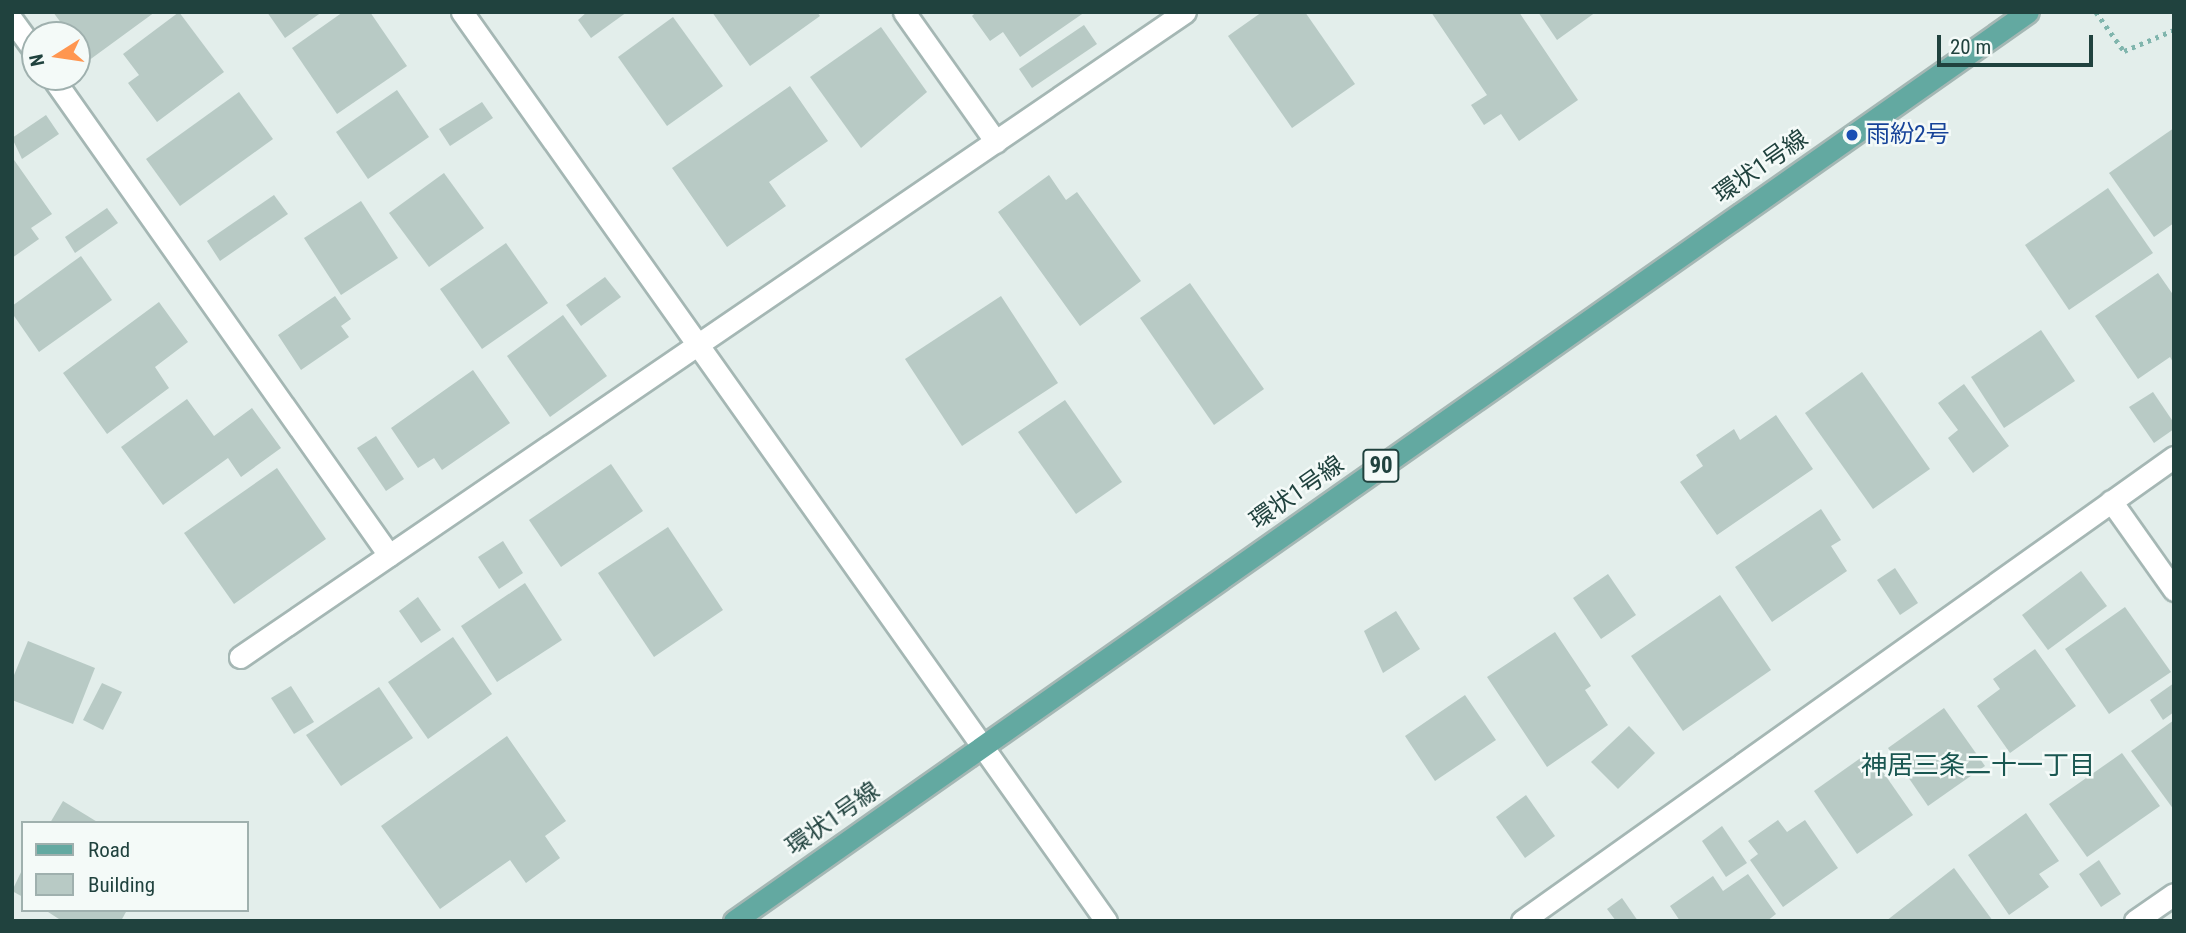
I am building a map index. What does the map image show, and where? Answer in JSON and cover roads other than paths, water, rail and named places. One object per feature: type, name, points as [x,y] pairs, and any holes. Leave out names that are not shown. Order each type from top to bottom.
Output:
[{"type":"main road","name":"環状1号線","points":[[734,921],[2028,12]]},
{"type":"street","points":[[462,12],[1106,921]]},
{"type":"street","points":[[904,12],[996,142]]},
{"type":"street","points":[[240,657],[696,343],[1185,12]]},
{"type":"street","points":[[62,91],[389,555]]},
{"type":"street","points":[[1521,921],[2174,457]]},
{"type":"street","points":[[2111,500],[2174,590]]},
{"type":"street","points":[[2135,921],[2174,894]]},
{"type":"place","name":"雨紛2号","points":[[1852,135]]},
{"type":"district","name":"神居三条二十一丁目","points":[[1978,766]]}]
